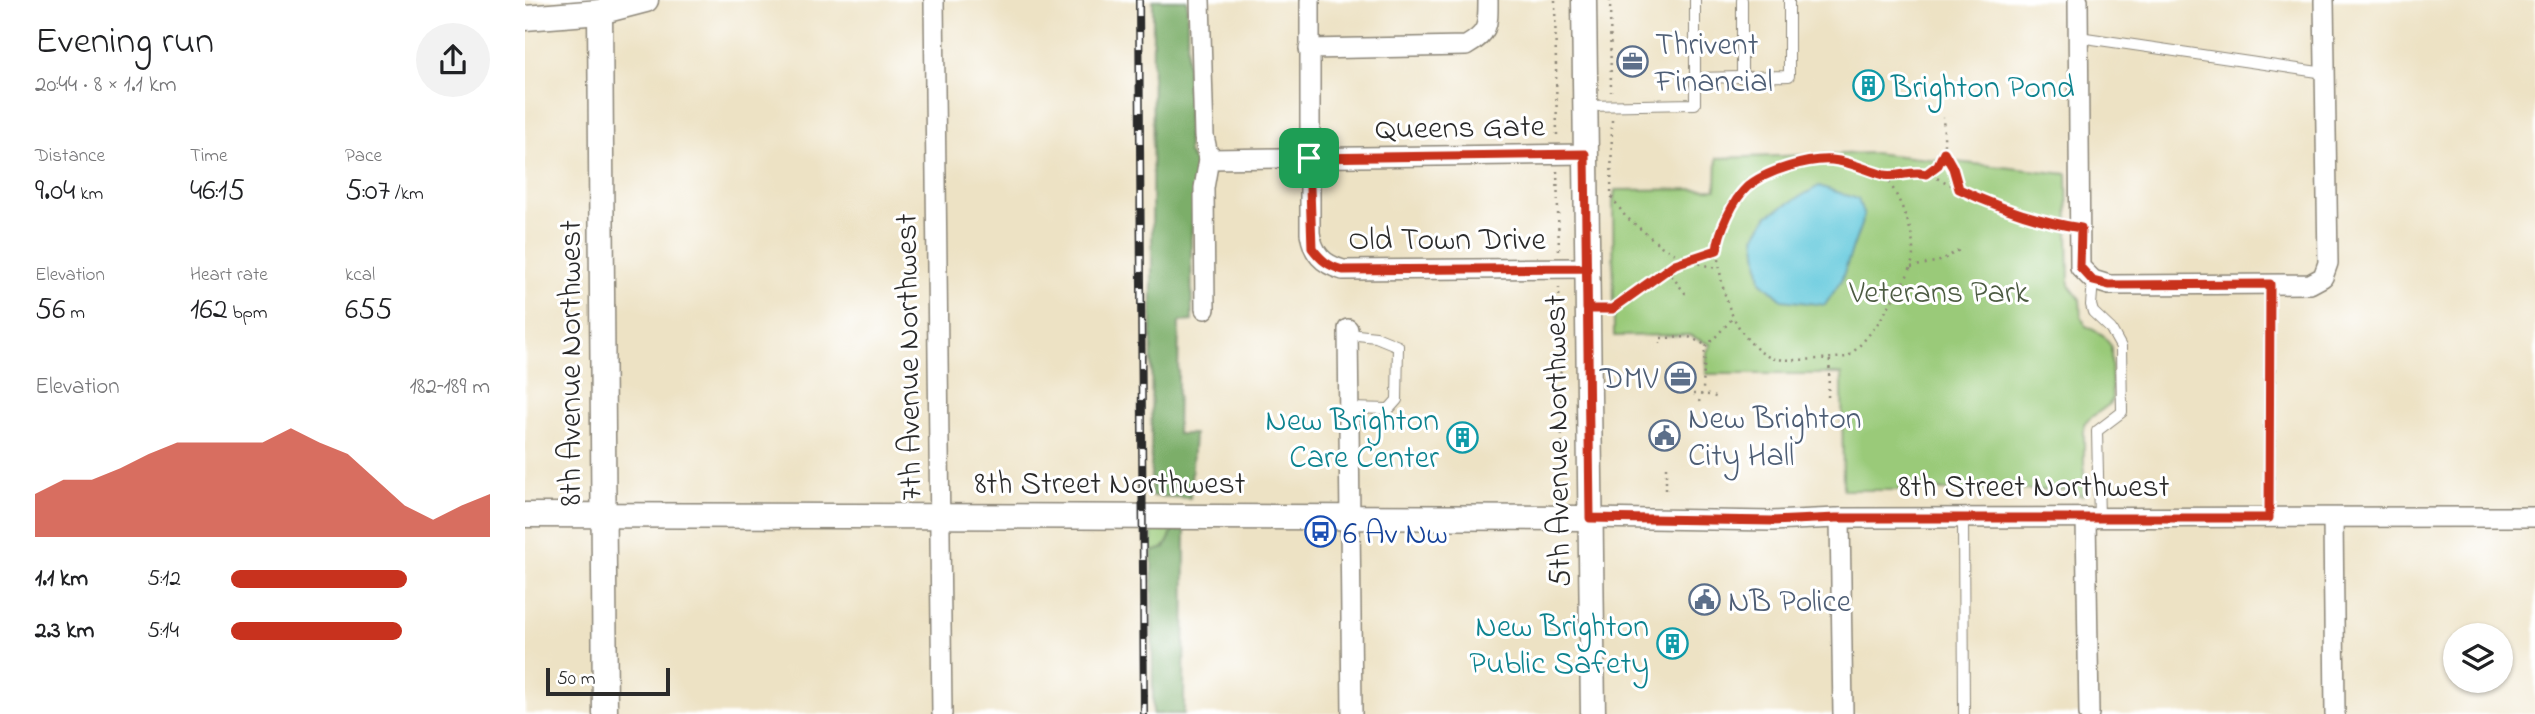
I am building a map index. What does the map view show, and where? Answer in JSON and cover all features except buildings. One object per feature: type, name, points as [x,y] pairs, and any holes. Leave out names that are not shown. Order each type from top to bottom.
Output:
[{"type":"street","points":[[525,18],[600,12],[646,0]]},
{"type":"street","name":"7th Avenue Northwest","points":[[934,0],[942,714]]},
{"type":"street","points":[[1200,0],[1204,136],[1209,159],[1204,188],[1205,309]]},
{"type":"street","name":"Old Town Drive","points":[[1310,0],[1309,158],[1312,248],[1321,260],[1331,267],[1343,270],[1587,268]]},
{"type":"street","points":[[1309,49],[1467,46],[1482,37],[1488,24],[1488,0]]},
{"type":"street","name":"5th Avenue Northwest","points":[[1584,0],[1594,714]]},
{"type":"street","points":[[2078,0],[2080,267],[2093,281],[2109,285],[2309,284],[2323,277],[2327,262],[2324,0]]},
{"type":"street","name":"8th Avenue Northwest","points":[[600,12],[605,714]]},
{"type":"street","name":"Queens Gate","points":[[1209,159],[1585,154]]},
{"type":"street","points":[[1349,332],[1352,714]]},
{"type":"street","name":"8th Street Northwest","points":[[525,514],[1349,516],[1772,521],[1840,518],[2535,517]]},
{"type":"street","points":[[1840,518],[1843,714]]},
{"type":"street","points":[[2089,714],[2092,518]]},
{"type":"street","points":[[2333,518],[2335,714]]},
{"type":"lane","points":[[1585,106],[1695,104],[1695,0]]},
{"type":"lane","points":[[1742,0],[1742,77]]},
{"type":"lane","points":[[1695,78],[1789,76],[1789,0]]},
{"type":"lane","points":[[2079,37],[2326,73]]},
{"type":"lane","points":[[2092,518],[2097,431],[2122,412],[2121,347],[2111,329],[2093,313],[2093,281]]},
{"type":"lane","points":[[2269,518],[2270,284]]},
{"type":"lane","points":[[1349,332],[1376,337],[1398,346],[1397,400],[1389,408],[1349,408]]},
{"type":"lane","points":[[1963,518],[1964,714]]},
{"type":"path","points":[[1926,174],[1938,165],[1944,152],[1943,117]]},
{"type":"path","points":[[1944,152],[1953,168],[1959,189]]},
{"type":"path","points":[[1886,176],[1908,219],[1911,268],[1867,339],[1848,358],[1771,359],[1758,351],[1733,318],[1719,270],[1718,239],[1727,218],[1747,187],[1786,166],[1830,160],[1859,165],[1886,176],[1926,174],[1978,198],[2054,225],[2081,228]]},
{"type":"path","points":[[1611,196],[1625,216],[1661,246],[1686,260],[1719,270]]},
{"type":"path","points":[[1911,268],[1940,261],[1963,248]]},
{"type":"path","points":[[1587,309],[1612,309],[1667,270],[1686,260],[1717,250]]},
{"type":"path","points":[[1667,270],[1685,293],[1690,294]]},
{"type":"path","points":[[1699,402],[1705,348],[1733,318]]},
{"type":"path","points":[[1660,344],[1660,338],[1689,337],[1708,346]]},
{"type":"path","points":[[1828,397],[1830,358]]},
{"type":"path","points":[[1693,394],[1718,398]]},
{"type":"path","points":[[1666,467],[1666,492]]},
{"type":"green space","points":[[1153,0],[1187,0],[1188,153],[1196,165],[1198,175],[1191,237],[1192,321],[1179,322],[1177,434],[1194,434],[1190,498],[1151,496]]},
{"type":"green space","name":"Veterans Park","points":[[1873,153],[2067,174],[2069,285],[2080,299],[2081,316],[2086,326],[2103,335],[2111,346],[2112,400],[2084,425],[2082,496],[2069,490],[1843,490],[1842,374],[1706,374],[1707,351],[1711,345],[1689,335],[1614,336],[1615,190],[1716,189],[1717,158]]},
{"type":"green space","points":[[1152,531],[1173,531],[1163,548],[1152,552]]},
{"type":"green space","points":[[1173,531],[1185,531],[1184,714],[1153,714],[1152,552],[1165,548]]},
{"type":"water","points":[[1819,186],[1858,199],[1864,216],[1841,281],[1825,305],[1782,300],[1761,281],[1755,237],[1768,215]]},
{"type":"railway","points":[[1139,0],[1144,714]]},
{"type":"place","name":"Thrivent Financial","points":[[1632,61]]},
{"type":"place","name":"Brighton Pond","points":[[1868,86]]},
{"type":"place","name":"DMV","points":[[1681,377]]},
{"type":"place","name":"New Brighton City Hall","points":[[1665,435]]},
{"type":"place","name":"New Brighton Care Center","points":[[1462,437]]},
{"type":"place","name":"6 Av Nw","points":[[1320,532]]},
{"type":"place","name":"NB Police","points":[[1705,600]]},
{"type":"place","name":"New Brighton Public Safety","points":[[1672,643]]},
{"type":"route","points":[[1309,158],[1312,248],[1321,260],[1331,267],[1343,270],[1587,268],[1587,309],[1590,518],[1772,521],[1836,518],[2269,518],[2270,284],[2109,285],[2093,281],[2080,267],[2081,228],[2054,225],[1959,189],[1953,168],[1944,152],[1938,165],[1926,174],[1886,176],[1859,165],[1830,160],[1786,166],[1747,187],[1727,218],[1718,239],[1717,250],[1675,264],[1612,309],[1587,309],[1587,268],[1585,154],[1309,158]]}]
